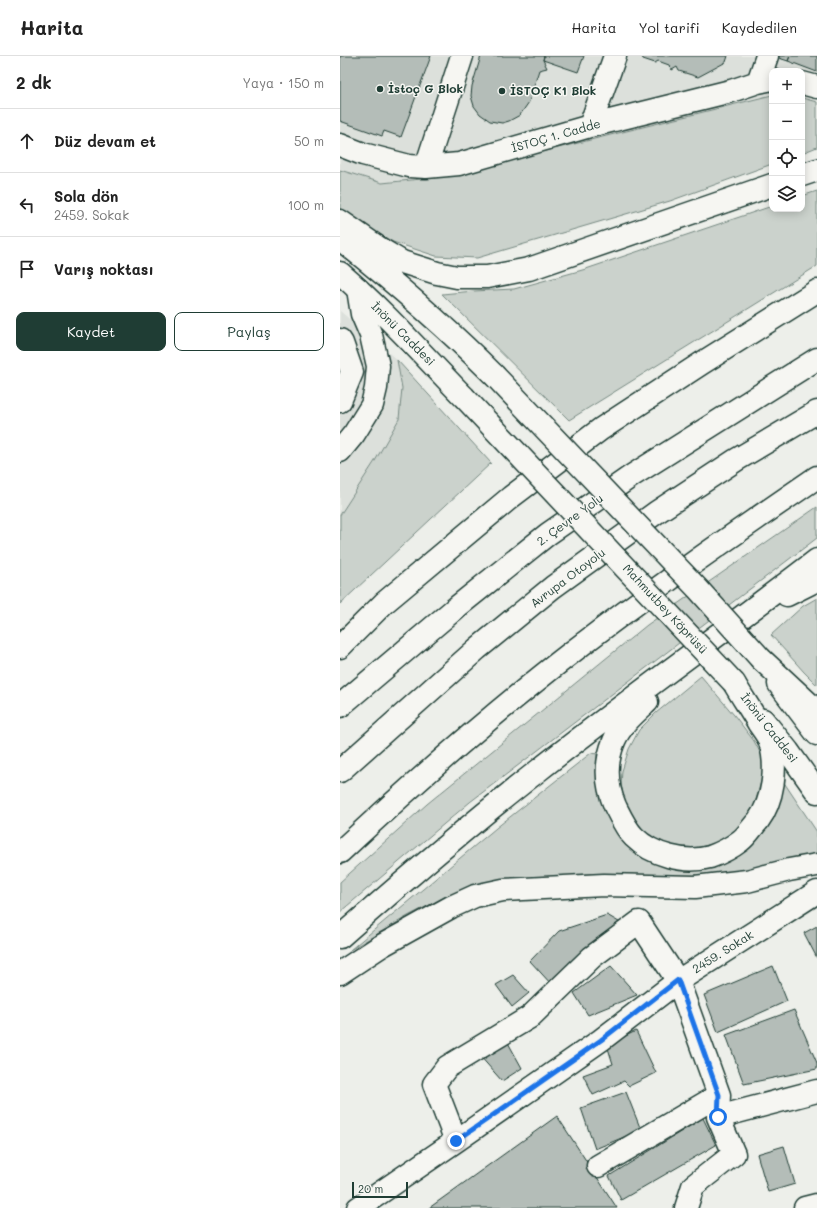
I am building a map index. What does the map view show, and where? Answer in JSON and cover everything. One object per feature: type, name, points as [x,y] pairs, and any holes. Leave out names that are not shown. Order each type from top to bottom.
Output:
[{"type":"main road","points":[[426,167],[462,56]]},
{"type":"main road","points":[[590,126],[615,56]]},
{"type":"main road","points":[[765,81],[767,56]]},
{"type":"main road","name":"İSTOÇ 1. Cadde","points":[[340,145],[363,154],[409,166],[426,167],[459,164],[590,126],[731,91],[765,81]]},
{"type":"main road","points":[[805,84],[817,87]]},
{"type":"main road","points":[[805,174],[817,170]]},
{"type":"main road","points":[[340,221],[402,262],[437,273],[457,276],[487,277],[530,269],[769,186]]},
{"type":"main road","points":[[340,239],[389,278],[467,347],[698,589],[761,659],[817,711]]},
{"type":"main road","name":"İnönü Caddesi","points":[[340,273],[358,289],[464,397]]},
{"type":"main road","points":[[340,451],[354,434],[372,405],[376,388],[378,366],[371,335],[362,314],[358,289]]},
{"type":"main road","points":[[340,647],[384,603],[511,497],[601,429],[702,363],[817,291]]},
{"type":"main road","points":[[340,340],[352,372],[340,401]]},
{"type":"main road","name":"2. Çevre Yolu","points":[[340,706],[457,607],[548,534],[634,475],[817,359]]},
{"type":"main road","name":"Mahmutbey Köprüsü","points":[[464,397],[734,683]]},
{"type":"main road","name":"Avrupa Otoyolu","points":[[340,771],[478,649],[553,587],[656,512],[736,460],[817,412]]},
{"type":"main road","points":[[340,852],[432,769],[571,653],[665,582],[817,477]]},
{"type":"main road","points":[[340,937],[467,828],[539,770],[817,560]]},
{"type":"main road","points":[[744,616],[817,580]]},
{"type":"main road","points":[[340,633],[384,603]]},
{"type":"main road","points":[[686,658],[657,692],[627,721],[614,741],[609,760],[607,777],[610,794],[624,823],[634,837],[656,851],[683,859],[710,857],[725,851],[740,840],[762,814],[771,790],[773,775],[773,758],[770,742],[734,683]]},
{"type":"main road","points":[[761,659],[817,734]]},
{"type":"main road","name":"İnönü Caddesi","points":[[734,683],[817,792]]},
{"type":"main road","points":[[340,973],[387,943],[451,907],[475,896],[503,890],[604,885],[695,887],[747,881],[789,870],[817,865]]},
{"type":"main road","name":"2459. Sokak","points":[[358,1208],[601,1040],[678,980],[817,892]]},
{"type":"main road","points":[[456,1141],[434,1084],[446,1067],[530,1017],[592,957],[639,922],[678,980],[719,1095],[718,1117],[734,1154],[693,1186],[686,1208]]},
{"type":"main road","points":[[718,1117],[817,1091]]},
{"type":"main road","points":[[598,1166],[719,1095]]},
{"type":"main road","points":[[805,1208],[817,1205]]},
{"type":"shaded area","points":[[340,56],[817,56],[817,102],[805,99],[805,68],[769,68],[769,96],[441,177],[382,183],[340,170]]},
{"type":"shaded area","points":[[769,96],[769,165],[670,201],[477,258],[436,256],[393,242],[340,211],[340,170],[382,183],[441,177]]},
{"type":"shaded area","points":[[805,99],[817,102],[817,147],[805,152]]},
{"type":"shaded area","points":[[817,191],[817,266],[569,420],[442,294],[514,289],[586,269],[769,207],[769,212],[805,212],[805,195]]},
{"type":"shaded area","points":[[340,311],[397,360],[402,388],[399,419],[375,461],[340,515]]},
{"type":"shaded area","points":[[397,360],[491,463],[340,604],[340,515],[375,461],[399,419],[402,388]]},
{"type":"shaded area","points":[[817,507],[817,538],[470,802],[340,912],[340,882],[427,804],[647,625]]},
{"type":"shaded area","points":[[817,598],[817,685],[771,635],[803,606]]},
{"type":"shaded area","points":[[701,676],[754,741],[763,758],[764,770],[754,807],[746,820],[733,832],[717,843],[694,848],[679,847],[663,843],[651,837],[641,828],[624,799],[621,785],[622,771],[629,749],[639,730],[656,713]]},
{"type":"shaded area","points":[[591,753],[597,754],[597,772],[601,800],[611,823],[627,841],[700,868],[723,864],[745,850],[763,834],[775,807],[781,778],[817,832],[817,855],[784,860],[727,875],[474,887],[443,898],[408,916],[350,950],[496,828]]},
{"type":"building","name":"İstoç G Blok","points":[[340,56],[431,56],[401,137],[384,131],[382,136],[340,121]]},
{"type":"building","name":"İSTOÇ K1 Blok","points":[[481,56],[544,56],[543,60],[547,68],[539,70],[529,102],[520,115],[509,121],[502,123],[490,121],[480,114],[474,106],[471,96],[472,86]]},
{"type":"building","points":[[544,56],[584,56],[578,72],[543,60]]},
{"type":"building","points":[[642,56],[728,56],[726,62],[698,77],[679,71],[677,67],[672,70],[669,65],[658,61],[655,63],[643,59]]},
{"type":"building","points":[[773,56],[790,56],[788,61]]},
{"type":"building","points":[[790,56],[817,56],[817,72],[788,61]]},
{"type":"building","points":[[607,915],[624,925],[552,985],[530,961],[559,931]]},
{"type":"building","points":[[817,926],[817,958],[804,933]]},
{"type":"building","points":[[611,966],[637,995],[588,1015],[574,993]]},
{"type":"building","points":[[773,966],[787,1001],[718,1032],[704,995]]},
{"type":"building","points":[[513,975],[529,993],[512,1007],[496,985]]},
{"type":"building","points":[[794,1010],[817,1063],[817,1069],[744,1084],[726,1035]]},
{"type":"building","points":[[636,1031],[656,1073],[629,1086],[624,1081],[593,1095],[583,1075],[613,1064],[607,1045]]},
{"type":"building","points":[[506,1039],[522,1068],[502,1081],[479,1055]]},
{"type":"building","points":[[626,1092],[641,1130],[595,1149],[581,1108]]},
{"type":"building","points":[[557,1116],[617,1208],[429,1208]]},
{"type":"building","points":[[703,1118],[716,1145],[621,1200],[609,1176]]},
{"type":"building","points":[[784,1146],[795,1184],[768,1192],[757,1154]]},
{"type":"place","name":"İstoç G Blok","points":[[380,89]]},
{"type":"place","name":"İSTOÇ K1 Blok","points":[[502,91]]},
{"type":"route","points":[[456,1141],[601,1040],[678,980],[719,1095],[718,1117]]}]
